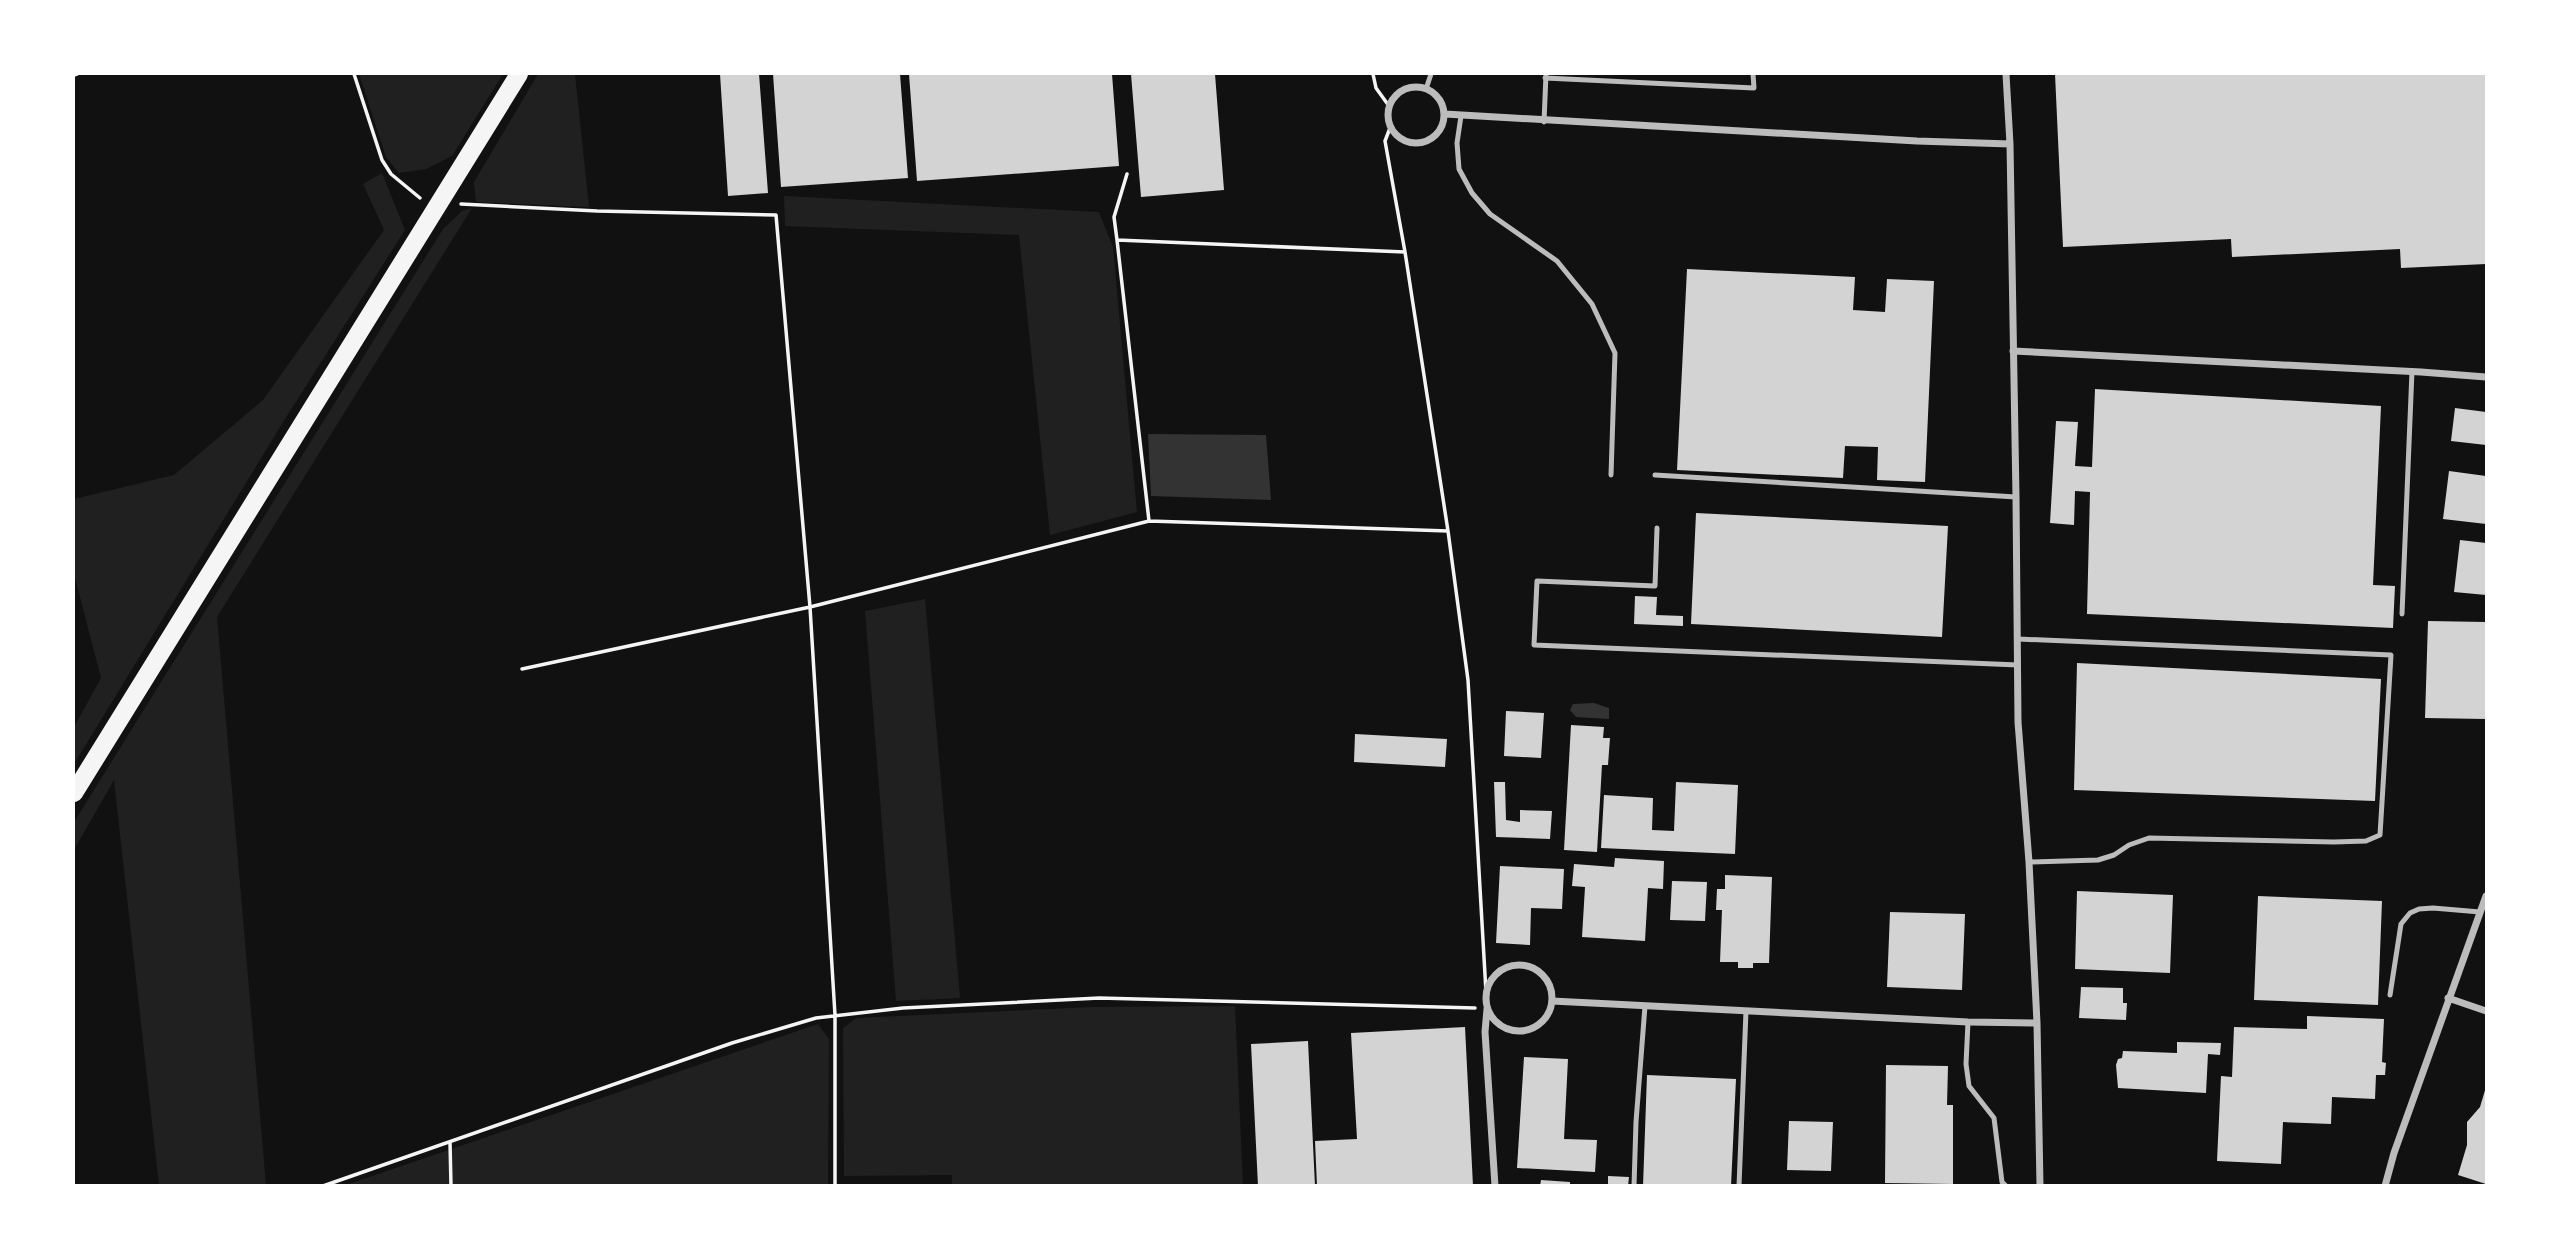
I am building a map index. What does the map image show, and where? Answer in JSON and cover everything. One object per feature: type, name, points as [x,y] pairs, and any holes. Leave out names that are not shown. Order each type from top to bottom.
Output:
[{"type":"main road","points":[[74,793],[519,74]]},
{"type":"street","points":[[2006,74],[2010,144],[2018,722],[2029,862],[2037,1023],[2040,1185]]},
{"type":"street","points":[[1421,86],[1433,92],[1441,102],[1445,114],[1442,127],[1435,138],[1423,144],[1410,144],[1398,138],[1390,128],[1387,117],[1389,106],[1396,94],[1407,88],[1421,86]]},
{"type":"street","points":[[1445,114],[1544,122],[2010,144]]},
{"type":"street","points":[[2013,351],[2487,377]]},
{"type":"street","points":[[2385,1185],[2448,998],[2487,896]]},
{"type":"street","points":[[1487,1009],[1497,1023],[1510,1030],[1524,1031],[1538,1026],[1548,1015],[1552,1001],[1550,987],[1543,974],[1530,967],[1516,965],[1502,969],[1492,979],[1486,992],[1485,1032],[1494,1185]]},
{"type":"street","points":[[2448,998],[2487,1011]]},
{"type":"street","points":[[1552,1001],[1968,1022],[2037,1023]]},
{"type":"lane","points":[[1426,89],[1431,74]]},
{"type":"lane","points":[[1544,122],[1546,76],[1754,88],[1753,74]]},
{"type":"lane","points":[[1461,116],[1457,143],[1459,169],[1472,193],[1490,214],[1557,261],[1592,304],[1615,353],[1611,475]]},
{"type":"lane","points":[[2402,614],[2412,371]]},
{"type":"lane","points":[[1655,475],[2016,497]]},
{"type":"lane","points":[[1657,528],[1655,586],[1537,581],[1534,645],[2018,665]]},
{"type":"lane","points":[[2018,639],[2391,655],[2380,835],[2366,841],[2334,842],[2149,838],[2098,860],[2029,862]]},
{"type":"lane","points":[[2390,995],[2402,924],[2410,913],[2432,908],[2480,912]]},
{"type":"lane","points":[[1634,1185],[1645,1006]]},
{"type":"lane","points":[[1739,1185],[1746,1011]]},
{"type":"lane","points":[[1968,1022],[1966,1065],[1969,1086],[1994,1118],[2002,1182],[2006,1185]]},
{"type":"path","points":[[354,74],[382,160],[391,174],[422,199],[439,204],[776,215],[810,607],[835,1015],[835,1185]]},
{"type":"path","points":[[1373,74],[1376,88],[1389,106]]},
{"type":"path","points":[[1390,128],[1385,141],[1448,531],[1468,680],[1486,992]]},
{"type":"path","points":[[1127,174],[1114,217],[1149,521]]},
{"type":"path","points":[[1117,240],[1405,252]]},
{"type":"path","points":[[522,669],[810,607],[1149,521],[1448,531]]},
{"type":"path","points":[[323,1185],[732,1043],[835,1015],[903,1008],[1099,998],[1487,1009]]},
{"type":"path","points":[[450,1141],[451,1185]]},
{"type":"shaded area","points":[[359,74],[503,74],[452,156],[426,169],[399,173],[386,157]]},
{"type":"shaded area","points":[[538,74],[575,74],[589,207],[476,202],[474,182]]},
{"type":"shaded area","points":[[382,173],[405,230],[285,419],[74,764],[74,727],[101,678],[74,574],[74,499],[174,475],[263,400],[384,230],[363,184]]},
{"type":"shaded area","points":[[784,196],[1099,212],[1113,247],[1137,512],[1050,535],[1019,235],[785,226]]},
{"type":"shaded area","points":[[472,208],[217,617],[266,1185],[159,1185],[114,780],[74,850],[74,822],[443,229],[462,211]]},
{"type":"shaded area","points":[[1148,434],[1266,435],[1271,500],[1151,496]]},
{"type":"shaded area","points":[[925,599],[960,998],[896,1001],[865,611]]},
{"type":"shaded area","points":[[1594,703],[1609,708],[1609,719],[1576,717],[1570,710],[1573,704]]},
{"type":"shaded area","points":[[1235,1006],[1243,1185],[952,1186],[952,1175],[844,1176],[843,1028],[856,1018],[1092,1007]]},
{"type":"shaded area","points":[[818,1024],[829,1039],[828,1185],[343,1186]]},
{"type":"building","points":[[720,74],[759,74],[768,193],[728,196]]},
{"type":"building","points":[[773,74],[900,74],[908,178],[781,187]]},
{"type":"building","points":[[909,74],[1112,74],[1119,166],[917,181]]},
{"type":"building","points":[[1131,74],[1215,74],[1224,190],[1141,197]]},
{"type":"building","points":[[2055,74],[2486,74],[2486,264],[2401,268],[2400,249],[2232,257],[2231,239],[2063,247]]},
{"type":"building","points":[[1687,269],[1855,277],[1853,310],[1885,312],[1887,279],[1934,281],[1925,482],[1877,480],[1878,447],[1845,446],[1843,478],[1677,470]]},
{"type":"building","points":[[2095,389],[2381,406],[2373,585],[2395,586],[2393,628],[2087,614],[2090,492],[2075,491],[2074,525],[2050,523],[2056,421],[2078,422],[2075,466],[2092,467]]},
{"type":"building","points":[[2455,408],[2486,412],[2486,445],[2451,441]]},
{"type":"building","points":[[2449,471],[2486,476],[2486,524],[2443,519]]},
{"type":"building","points":[[1696,513],[1948,526],[1942,637],[1691,624]]},
{"type":"building","points":[[2460,540],[2486,543],[2486,595],[2454,592]]},
{"type":"building","points":[[1635,596],[1657,597],[1656,615],[1683,616],[1683,626],[1634,624]]},
{"type":"building","points":[[2428,621],[2486,622],[2486,719],[2425,718]]},
{"type":"building","points":[[2077,663],[2381,679],[2375,801],[2074,790]]},
{"type":"building","points":[[1506,711],[1544,713],[1541,758],[1504,756]]},
{"type":"building","points":[[1571,725],[1604,727],[1603,738],[1610,738],[1608,765],[1602,765],[1597,852],[1564,850]]},
{"type":"building","points":[[1355,734],[1447,739],[1445,767],[1354,762]]},
{"type":"building","points":[[1494,782],[1505,782],[1506,820],[1520,822],[1520,810],[1552,811],[1550,839],[1496,837]]},
{"type":"building","points":[[1676,782],[1738,785],[1735,854],[1601,848],[1604,795],[1653,798],[1652,830],[1674,831]]},
{"type":"building","points":[[1615,858],[1664,861],[1663,889],[1648,888],[1645,941],[1582,937],[1585,887],[1572,886],[1574,864],[1614,867]]},
{"type":"building","points":[[1500,866],[1564,869],[1562,909],[1531,908],[1530,945],[1496,943]]},
{"type":"building","points":[[1725,875],[1772,877],[1769,963],[1753,963],[1753,968],[1738,968],[1738,962],[1720,962],[1722,910],[1716,910],[1717,889],[1725,889]]},
{"type":"building","points":[[1672,881],[1707,882],[1705,921],[1670,920]]},
{"type":"building","points":[[2077,891],[2173,895],[2170,973],[2075,969]]},
{"type":"building","points":[[2258,896],[2382,901],[2378,1005],[2254,1000]]},
{"type":"building","points":[[1890,912],[1965,914],[1962,990],[1887,987]]},
{"type":"building","points":[[2081,987],[2123,988],[2123,1003],[2127,1003],[2126,1020],[2079,1018]]},
{"type":"building","points":[[2307,1016],[2384,1019],[2382,1062],[2386,1063],[2385,1075],[2376,1075],[2375,1099],[2332,1097],[2331,1124],[2283,1122],[2281,1164],[2217,1161],[2221,1076],[2232,1077],[2234,1027],[2307,1029]]},
{"type":"building","points":[[1465,1027],[1473,1186],[1317,1186],[1315,1141],[1357,1139],[1351,1033]]},
{"type":"building","points":[[1308,1041],[1315,1186],[1258,1186],[1251,1044]]},
{"type":"building","points":[[2177,1042],[2221,1043],[2220,1055],[2208,1054],[2206,1093],[2118,1088],[2116,1065],[2118,1059],[2122,1058],[2123,1051],[2177,1053]]},
{"type":"building","points":[[1524,1057],[1568,1059],[1564,1139],[1597,1140],[1595,1172],[1517,1168]]},
{"type":"building","points":[[1886,1065],[1948,1066],[1947,1105],[1953,1105],[1953,1184],[1885,1183]]},
{"type":"building","points":[[1647,1075],[1736,1079],[1731,1186],[1643,1186]]},
{"type":"building","points":[[2486,1087],[2486,1184],[2458,1175],[2467,1145],[2467,1122],[2480,1107]]},
{"type":"building","points":[[1789,1121],[1833,1122],[1831,1171],[1787,1170]]},
{"type":"building","points":[[1608,1176],[1629,1177],[1628,1186],[1608,1186]]},
{"type":"building","points":[[1541,1180],[1570,1182],[1570,1186],[1540,1186]]}]
